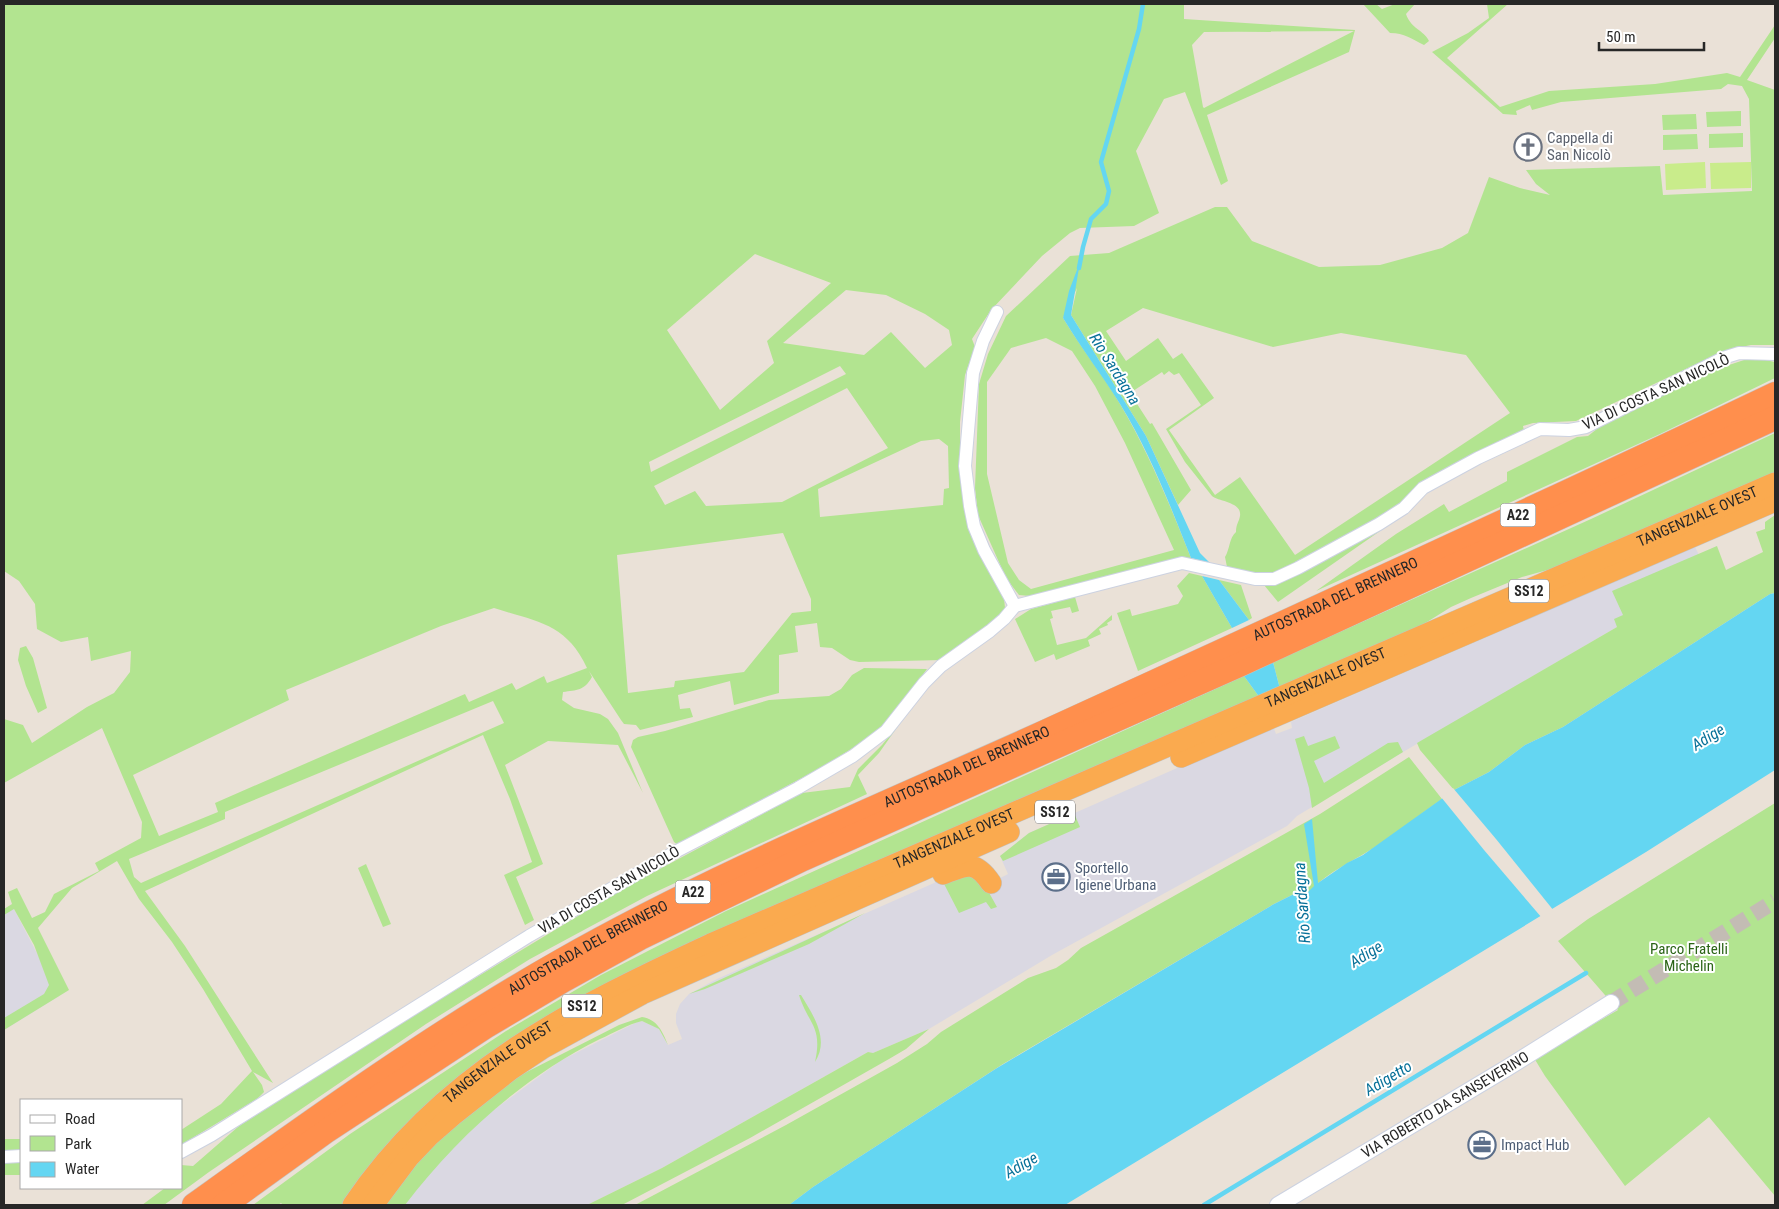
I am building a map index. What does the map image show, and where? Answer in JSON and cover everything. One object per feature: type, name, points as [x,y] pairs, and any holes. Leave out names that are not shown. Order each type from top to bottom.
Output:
[{"type":"highway","name":"AUTOSTRADA DEL BRENNERO","points":[[1263,643],[1468,539],[1775,394]]},
{"type":"highway","name":"AUTOSTRADA DEL BRENNERO","points":[[224,1205],[325,1132],[485,1027],[640,938],[803,859],[1263,643],[1775,418]]},
{"type":"highway","name":"TANGENZIALE OVEST","points":[[373,1205],[409,1157],[430,1135],[510,1070],[550,1044],[642,994],[841,906],[1775,483]]},
{"type":"highway","name":"TANGENZIALE OVEST","points":[[353,1205],[388,1157],[412,1131],[451,1095],[505,1053],[569,1013],[634,979],[711,944],[1775,501]]},
{"type":"highway","name":"AUTOSTRADA DEL BRENNERO","points":[[194,1205],[330,1108],[482,1007],[561,960],[635,921],[800,841],[1235,656]]},
{"type":"highway","points":[[841,906],[871,905],[967,866],[973,866],[981,870],[991,882]]},
{"type":"street","points":[[998,312],[982,342],[973,373],[965,466],[974,526],[984,550],[1015,606]]},
{"type":"street","name":"VIA DI COSTA SAN NICOLÒ","points":[[182,1151],[212,1135],[529,936],[667,857],[848,760],[878,739],[886,731],[924,683],[941,666],[990,631],[1015,606],[1182,563],[1255,579],[1274,579],[1391,517],[1404,508],[1423,488],[1478,458],[1540,428],[1569,430],[1586,427],[1724,358],[1739,353],[1775,354]]},
{"type":"street","name":"VIA ROBERTO DA SANSEVERINO","points":[[1278,1205],[1483,1083],[1611,1003]]},
{"type":"street","points":[[4,1157],[20,1156]]},
{"type":"shaded area","points":[[1717,546],[1617,627],[1403,752],[1297,816],[1287,826],[1052,955],[929,1029],[873,1053],[868,1052],[662,1168],[587,1205],[405,1205],[425,1178],[487,1115],[560,1061],[642,1021],[659,1029],[668,1045],[682,1039],[676,1023],[676,1014],[680,1004],[689,994],[717,979],[959,872],[985,886],[1008,874],[1000,856],[1029,833],[1273,726],[1276,734],[1292,728],[1291,722],[1695,547],[1699,555]]},
{"type":"shaded area","points":[[12,905],[59,996],[4,1030],[4,909]]},
{"type":"green space","points":[[4,4],[1184,4],[1184,19],[1355,30],[1349,52],[1207,115],[1228,181],[1221,185],[1185,92],[1164,99],[1136,151],[1159,213],[1134,226],[1080,228],[1070,233],[1042,256],[991,310],[972,339],[975,347],[965,375],[960,422],[960,473],[965,513],[970,532],[1004,598],[1005,608],[1001,617],[942,660],[859,662],[850,660],[832,648],[820,647],[817,623],[795,626],[798,652],[779,655],[779,693],[734,705],[730,681],[678,695],[680,709],[690,708],[693,717],[640,730],[636,725],[624,724],[589,671],[592,677],[586,685],[580,689],[563,692],[562,700],[574,708],[600,714],[608,719],[618,733],[643,793],[618,745],[548,741],[505,765],[543,864],[516,877],[534,920],[525,925],[504,875],[532,862],[510,799],[483,735],[145,891],[185,946],[273,1083],[253,1072],[262,1085],[264,1092],[257,1099],[182,1144],[182,1129],[221,1104],[252,1071],[203,989],[172,942],[139,899],[117,861],[72,888],[38,928],[69,990],[4,1030],[4,1018],[44,994],[49,985],[34,945],[14,909],[4,915],[4,909],[12,904],[8,892],[17,888],[32,918],[45,912],[54,894],[99,871],[95,863],[141,838],[142,822],[102,728],[4,783],[4,719],[23,725],[32,743],[87,707],[114,693],[130,672],[131,651],[91,661],[88,637],[61,642],[37,629],[35,604],[19,581],[4,571]],"holes":[[[1354,31],[1204,108],[1192,45],[1204,32]],[[755,254],[831,283],[767,341],[774,363],[720,410],[667,330]],[[846,290],[886,295],[925,314],[949,330],[952,345],[925,368],[891,332],[864,355],[783,343]],[[840,366],[846,374],[651,472],[649,462]],[[847,388],[888,448],[782,502],[706,506],[695,491],[665,505],[654,486]],[[939,439],[948,446],[949,488],[944,489],[943,505],[820,517],[818,489],[921,441]],[[783,533],[811,599],[811,611],[792,613],[744,672],[675,681],[674,687],[628,693],[617,555]],[[494,608],[537,621],[560,633],[579,653],[587,668],[547,683],[544,676],[516,690],[512,683],[469,702],[465,694],[215,803],[218,812],[159,836],[133,775],[289,700],[286,690],[441,626]],[[493,701],[504,723],[141,883],[134,877],[129,859],[225,819],[225,812]]]},
{"type":"green space","points":[[1363,4],[1376,4],[1382,9],[1395,4],[1415,4],[1406,14],[1411,23],[1429,41],[1424,45],[1404,35],[1390,33]]},
{"type":"green space","points":[[1487,4],[1508,4],[1447,58],[1500,107],[1549,91],[1655,84],[1727,73],[1740,77],[1775,25],[1775,38],[1747,80],[1775,90],[1775,345],[1751,345],[1736,348],[1709,358],[1576,421],[1533,423],[1523,426],[1524,431],[1421,482],[1398,508],[1278,573],[1258,573],[1227,567],[1225,557],[1232,537],[1236,532],[1240,511],[1234,505],[1212,496],[1185,462],[1166,429],[1201,405],[1179,373],[1174,375],[1169,371],[1164,375],[1162,372],[1130,393],[1150,424],[1152,423],[1191,490],[1178,505],[1146,436],[1071,315],[1077,288],[1063,318],[1131,423],[1158,479],[1191,558],[1177,558],[1030,596],[1019,595],[1006,578],[978,515],[975,488],[979,384],[988,354],[1006,316],[1070,256],[1109,253],[1215,207],[1227,207],[1252,241],[1319,267],[1380,265],[1442,248],[1468,233],[1489,177],[1520,188],[1550,195],[1536,184],[1526,170],[1660,166],[1663,195],[1752,191],[1749,99],[1742,86],[1728,84],[1721,89],[1561,102],[1532,110],[1530,105],[1516,111],[1517,115],[1503,114],[1432,52],[1468,33],[1489,18]],"holes":[[[1143,308],[1273,347],[1341,333],[1466,355],[1510,413],[1295,555],[1240,477],[1215,495],[1169,430],[1214,398],[1182,353],[1173,359],[1158,338],[1126,361],[1106,331]],[[1046,338],[1072,351],[1095,386],[1125,443],[1174,550],[1031,589],[1019,580],[1008,563],[987,474],[987,382],[1011,348]]]},
{"type":"green space","points":[[1741,111],[1741,126],[1707,127],[1706,112]]},
{"type":"green space","points":[[1696,114],[1697,129],[1663,130],[1662,115]]},
{"type":"green space","points":[[1743,133],[1743,147],[1709,148],[1709,134]]},
{"type":"green space","points":[[1697,134],[1698,149],[1663,150],[1663,135]]},
{"type":"green space","points":[[1705,162],[1706,188],[1666,190],[1665,164]]},
{"type":"green space","points":[[1751,162],[1751,188],[1711,189],[1710,163]]},
{"type":"green space","points":[[1760,359],[1775,362],[1775,378],[1660,434],[1316,591],[1396,534],[1444,504],[1449,512],[1507,481],[1507,472],[1577,437],[1588,436],[1602,425],[1714,370],[1744,360]]},
{"type":"green space","points":[[1775,433],[1775,475],[1551,569],[1522,577],[1471,598],[1451,607],[1411,632],[1280,689],[1273,662],[1591,519]]},
{"type":"green space","points":[[1775,515],[1775,593],[1770,594],[1563,727],[1525,745],[1489,772],[1454,790],[1420,750],[1417,743],[1617,627],[1614,619],[1623,615],[1612,591],[1717,546],[1726,570],[1763,552],[1756,532],[1765,529],[1765,522]]},
{"type":"green space","points":[[1393,522],[1278,602],[1264,585],[1330,556]]},
{"type":"green space","points":[[1189,573],[1202,576],[1232,628],[1138,671],[1117,613],[1130,609],[1132,616],[1178,604],[1183,596],[1177,586]]},
{"type":"green space","points":[[1219,580],[1241,585],[1252,618],[1249,620]]},
{"type":"green space","points":[[1075,597],[1079,611],[1072,613],[1070,607],[1051,611],[1053,618],[1050,619],[1057,645],[1086,638],[1112,615],[1112,620],[1107,623],[1108,625],[1099,629],[1101,634],[1088,640],[1090,646],[1056,660],[1054,654],[1035,662],[1015,619],[1031,609]]},
{"type":"green space","points":[[26,646],[33,658],[47,708],[38,713],[26,686],[18,660],[20,648]]},
{"type":"green space","points":[[864,668],[927,669],[888,723],[872,736],[824,766],[678,845],[674,842],[631,747],[633,740],[769,700],[829,696],[841,689],[852,675]]},
{"type":"green space","points":[[1244,676],[1260,698],[670,953],[343,1205],[283,1205],[281,1203],[278,1205],[253,1205],[350,1134],[506,1031],[601,975],[726,911]]},
{"type":"green space","points":[[903,719],[879,753],[858,775],[867,794],[647,896],[530,959],[426,1024],[209,1172],[164,1205],[142,1205],[164,1189],[182,1189],[182,1165],[193,1166],[239,1126],[389,1030],[626,887],[802,793],[850,787],[858,769],[882,745]]},
{"type":"green space","points":[[1304,736],[1308,746],[1335,736],[1340,748],[1314,761],[1324,783],[1388,743],[1398,742],[1403,752],[1312,808],[1309,788],[1295,739]]},
{"type":"green space","points":[[1409,757],[1442,799],[1393,835],[1327,876],[1308,893],[1296,893],[1274,904],[1003,1064],[813,1187],[789,1205],[635,1205],[786,1125],[897,1063],[927,1044],[941,1032],[1028,978],[1056,968],[1081,948],[1320,814]]},
{"type":"green space","name":"Parco Fratelli Michelin","points":[[1775,803],[1775,1196],[1709,1117],[1625,1186],[1534,1058],[1618,1010],[1558,941],[1588,919]]},
{"type":"green space","points":[[1074,813],[1080,827],[1003,861],[1000,856],[1029,833]]},
{"type":"green space","points":[[366,864],[391,924],[383,927],[358,868]]},
{"type":"green space","points":[[966,872],[987,889],[997,907],[991,909],[986,902],[959,913],[942,880]]},
{"type":"green space","points":[[865,913],[809,944],[705,989],[689,994]]},
{"type":"green space","points":[[799,995],[801,995],[818,1027],[821,1045],[815,1062],[817,1050],[816,1033]]},
{"type":"green space","points":[[642,1017],[656,1023],[668,1045],[659,1029],[642,1021],[621,1029],[571,1054],[518,1090],[469,1132],[405,1205],[382,1205],[405,1174],[459,1119],[503,1084],[619,1025]]},
{"type":"green space","points":[[929,1029],[906,1049],[889,1059],[750,1138],[622,1205],[587,1205],[662,1168],[868,1052],[873,1053]]},
{"type":"green space","points":[[4,1139],[20,1139],[20,1151],[4,1151]]},
{"type":"green space","points":[[4,1162],[20,1162],[20,1175],[4,1175]]},
{"type":"water","points":[[1080,262],[1071,315],[1146,436],[1200,553],[1210,563],[1191,558],[1159,479],[1141,441],[1113,393],[1063,318],[1069,291]]},
{"type":"water","points":[[1202,576],[1219,580],[1249,620],[1232,628]]},
{"type":"water","name":"Adige","points":[[1775,593],[1775,770],[1646,852],[1065,1205],[789,1205],[813,1187],[997,1068],[1274,904],[1296,893],[1308,892],[1314,886],[1304,824],[1312,819],[1318,883],[1347,863],[1363,855],[1454,790],[1489,772],[1525,745],[1563,727],[1770,594]]},
{"type":"water","points":[[1273,662],[1280,689],[1260,698],[1244,676]]},
{"type":"pier","points":[[1453,788],[1554,911],[1542,918],[1484,850],[1441,797]]},
{"type":"waterway","name":"Rio Sardagna","points":[[1079,268],[1091,219],[1106,204],[1109,191],[1101,162],[1139,29],[1143,4]]},
{"type":"waterway","name":"Adigetto","points":[[1204,1205],[1586,973]]},
{"type":"tunnel","points":[[1611,1003],[1775,901]]},
{"type":"place","name":"Cappella di San Nicolò","points":[[1528,147]]},
{"type":"place","name":"Sportello Igiene Urbana","points":[[1056,877]]},
{"type":"place","name":"Impact Hub","points":[[1482,1145]]}]
